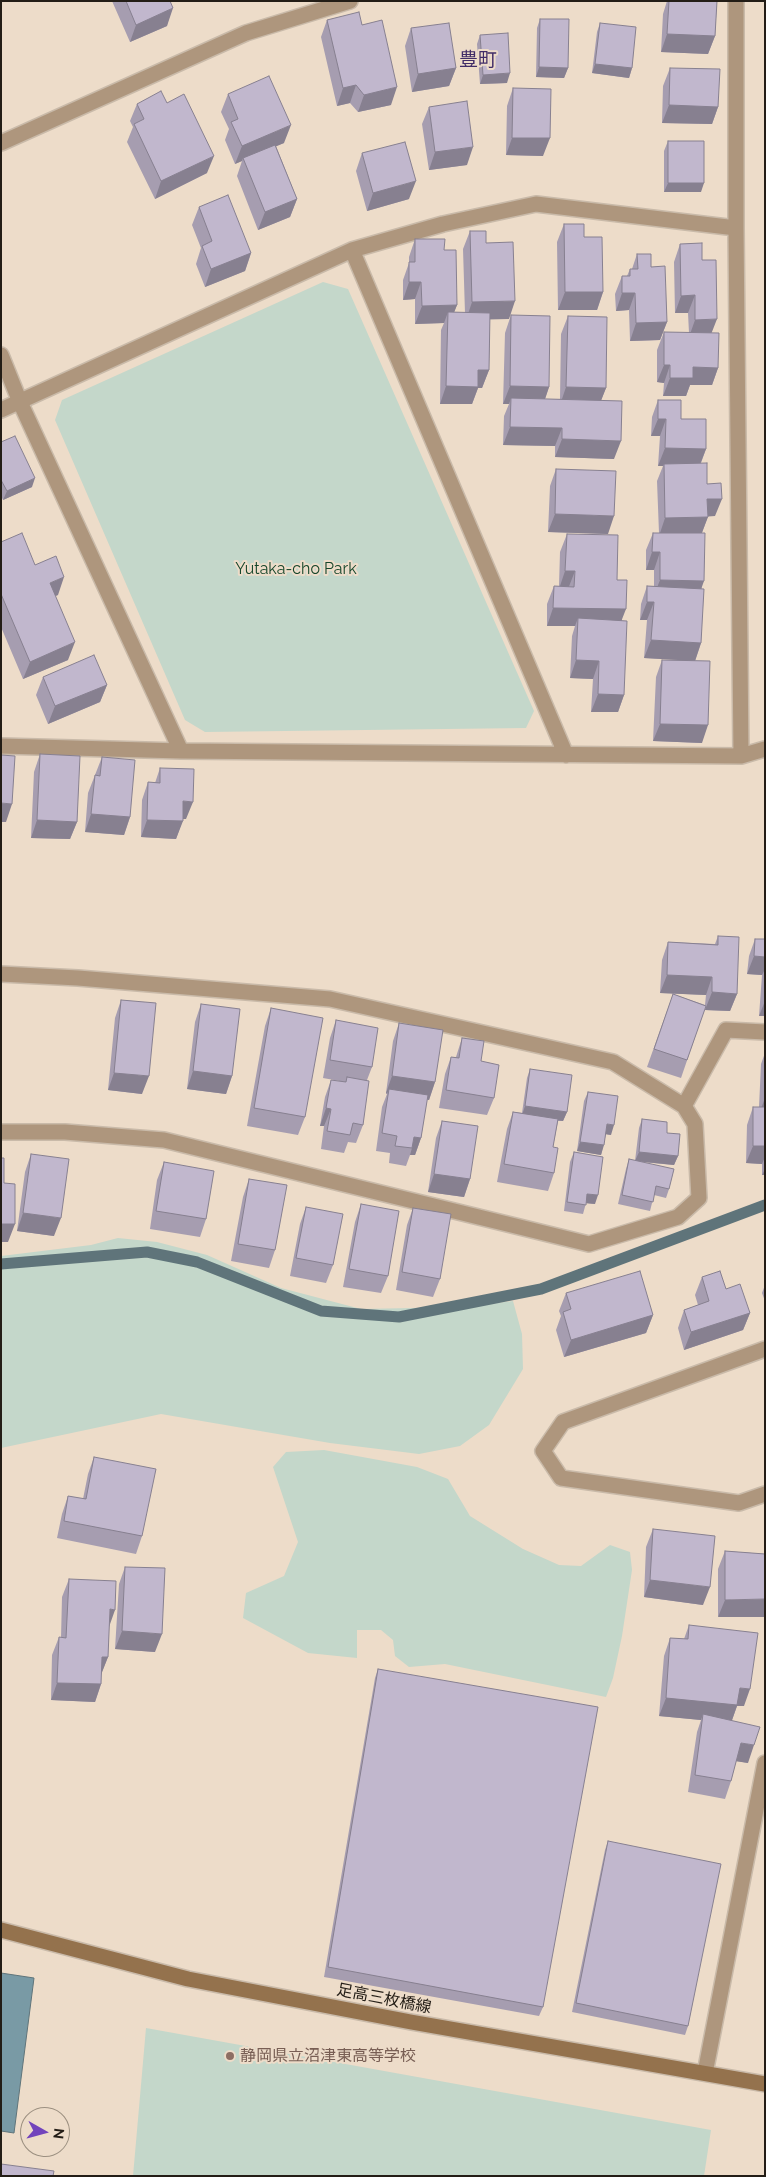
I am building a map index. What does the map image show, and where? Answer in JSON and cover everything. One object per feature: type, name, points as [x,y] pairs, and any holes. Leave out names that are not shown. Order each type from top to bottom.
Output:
[{"type":"main road","name":"足高三枚橋線","points":[[1,1930],[188,1979],[411,2022],[765,2084]]},
{"type":"street","points":[[1,143],[246,33],[350,1]]},
{"type":"street","points":[[736,1],[736,228],[741,756]]},
{"type":"street","points":[[1,410],[352,250],[443,224],[536,204],[736,228]]},
{"type":"street","points":[[352,250],[566,755]]},
{"type":"street","points":[[1,355],[20,402],[181,751]]},
{"type":"street","points":[[1,746],[181,751],[741,756],[765,749]]},
{"type":"street","points":[[1,974],[78,978],[330,999],[614,1062],[684,1106],[695,1124],[699,1198],[678,1217],[589,1244],[164,1140],[65,1132],[1,1132]]},
{"type":"street","points":[[684,1106],[726,1030],[765,1032]]},
{"type":"street","points":[[765,1349],[563,1422],[543,1451],[561,1478],[739,1503],[765,1494]]},
{"type":"street","points":[[705,2073],[765,1764]]},
{"type":"green space","name":"Yutaka-cho Park","points":[[323,282],[348,289],[534,711],[526,728],[205,732],[185,720],[55,420],[62,400]]},
{"type":"green space","points":[[118,1238],[157,1242],[207,1255],[281,1288],[361,1309],[463,1307],[513,1301],[522,1334],[523,1369],[489,1425],[460,1446],[419,1454],[330,1443],[161,1414],[1,1448],[1,1256],[91,1245]]},
{"type":"green space","points":[[324,1450],[417,1467],[448,1479],[470,1516],[523,1549],[559,1565],[581,1566],[610,1545],[630,1552],[632,1570],[622,1636],[613,1678],[606,1697],[445,1664],[409,1667],[395,1656],[393,1640],[381,1630],[357,1630],[357,1658],[308,1653],[243,1618],[246,1593],[284,1576],[298,1542],[273,1467],[286,1452]]},
{"type":"green space","points":[[146,2028],[711,2130],[704,2176],[133,2176]]},
{"type":"water","points":[[1,1973],[34,1978],[14,2133],[1,2131]]},
{"type":"building","points":[[126,1],[170,1],[173,8],[136,25]]},
{"type":"building","points":[[669,1],[717,1],[715,36],[667,34]]},
{"type":"building","points":[[359,12],[362,25],[382,20],[397,87],[364,95],[356,85],[343,88],[327,20]]},
{"type":"building","points":[[540,19],[569,19],[568,68],[539,67]]},
{"type":"building","points":[[449,23],[456,68],[418,74],[411,28]]},
{"type":"building","points":[[600,23],[636,27],[632,68],[595,64]]},
{"type":"building","points":[[508,33],[510,73],[483,75],[480,35]]},
{"type":"building","points":[[670,68],[720,69],[718,107],[669,105]]},
{"type":"building","points":[[269,76],[291,125],[242,146],[231,122],[238,119],[228,94]]},
{"type":"building","points":[[513,88],[551,89],[550,138],[512,138]]},
{"type":"building","points":[[161,91],[167,103],[184,94],[214,156],[161,181],[134,124],[144,119],[137,104]]},
{"type":"building","points":[[467,101],[473,147],[435,152],[429,107]]},
{"type":"building","points":[[668,141],[704,141],[704,183],[668,183]]},
{"type":"building","points":[[405,142],[416,181],[373,193],[362,153]]},
{"type":"building","points":[[275,145],[297,199],[265,212],[243,158]]},
{"type":"building","points":[[228,195],[251,253],[211,269],[202,246],[212,241],[199,207]]},
{"type":"building","points":[[564,224],[584,224],[584,237],[602,237],[603,292],[565,292]]},
{"type":"building","points":[[470,231],[486,231],[486,243],[513,242],[515,301],[472,302]]},
{"type":"building","points":[[415,239],[445,239],[444,250],[456,250],[457,305],[422,306],[421,282],[409,282],[409,262],[415,262]]},
{"type":"building","points":[[702,243],[702,260],[716,260],[717,319],[695,320],[695,295],[681,296],[680,244]]},
{"type":"building","points":[[637,254],[651,254],[651,267],[665,266],[667,322],[636,323],[635,293],[622,293],[622,276],[630,276],[630,269],[638,269]]},
{"type":"building","points":[[448,312],[490,313],[489,370],[478,370],[478,387],[446,386]]},
{"type":"building","points":[[511,315],[550,316],[549,387],[510,386]]},
{"type":"building","points":[[568,316],[607,317],[606,388],[566,387]]},
{"type":"building","points":[[664,332],[719,333],[718,368],[693,367],[693,378],[670,378],[670,365],[664,365]]},
{"type":"building","points":[[511,398],[622,401],[621,441],[562,439],[562,428],[510,427]]},
{"type":"building","points":[[658,400],[681,400],[681,419],[706,419],[706,449],[665,448],[666,419],[658,419]]},
{"type":"building","points":[[15,436],[35,478],[7,491],[1,480],[1,442]]},
{"type":"building","points":[[707,463],[707,484],[721,483],[722,499],[707,499],[708,517],[665,518],[664,464]]},
{"type":"building","points":[[556,469],[616,471],[614,516],[555,514]]},
{"type":"building","points":[[22,533],[35,565],[56,556],[64,577],[50,583],[75,642],[30,662],[1,594],[1,542]]},
{"type":"building","points":[[653,533],[705,533],[704,581],[660,580],[660,552],[652,552]]},
{"type":"building","points":[[567,534],[618,535],[617,580],[627,580],[626,609],[553,608],[554,586],[574,587],[575,571],[565,571]]},
{"type":"building","points":[[647,586],[704,589],[701,643],[651,640],[654,602],[647,602]]},
{"type":"building","points":[[578,618],[627,621],[624,695],[598,694],[599,661],[576,660]]},
{"type":"building","points":[[94,655],[107,685],[55,706],[43,677]]},
{"type":"building","points":[[662,660],[710,661],[708,725],[660,724]]},
{"type":"building","points":[[40,754],[80,756],[77,822],[37,820]]},
{"type":"building","points":[[1,755],[15,756],[12,804],[1,803]]},
{"type":"building","points":[[102,757],[135,760],[130,817],[91,814],[95,775],[100,776]]},
{"type":"building","points":[[160,768],[194,769],[193,802],[183,801],[183,821],[147,820],[148,782],[160,783]]},
{"type":"building","points":[[718,936],[739,937],[737,994],[712,992],[712,977],[667,975],[668,942],[718,945]]},
{"type":"building","points":[[755,939],[765,939],[765,957],[754,956]]},
{"type":"building","points":[[673,994],[706,1006],[687,1060],[654,1049]]},
{"type":"building","points":[[121,1000],[156,1003],[149,1076],[114,1073]]},
{"type":"building","points":[[201,1004],[240,1009],[232,1076],[193,1071]]},
{"type":"building","points":[[271,1008],[323,1018],[305,1117],[254,1108]]},
{"type":"building","points":[[336,1020],[378,1028],[372,1067],[330,1060]]},
{"type":"building","points":[[399,1023],[443,1030],[435,1082],[392,1076]]},
{"type":"building","points":[[462,1038],[484,1041],[481,1061],[499,1065],[494,1098],[446,1090],[451,1057],[459,1058]]},
{"type":"building","points":[[530,1069],[572,1075],[567,1112],[525,1106]]},
{"type":"building","points":[[347,1077],[369,1081],[363,1125],[353,1123],[350,1135],[327,1131],[331,1109],[326,1108],[331,1080],[346,1082]]},
{"type":"building","points":[[389,1089],[428,1095],[421,1138],[414,1137],[412,1148],[395,1146],[397,1136],[382,1133]]},
{"type":"building","points":[[588,1092],[618,1096],[614,1125],[607,1124],[604,1145],[580,1142]]},
{"type":"building","points":[[753,1107],[765,1107],[765,1146],[753,1146]]},
{"type":"building","points":[[513,1112],[558,1119],[553,1147],[558,1148],[554,1173],[504,1164]]},
{"type":"building","points":[[642,1119],[667,1122],[667,1133],[680,1134],[678,1156],[639,1152]]},
{"type":"building","points":[[442,1121],[478,1126],[470,1179],[434,1174]]},
{"type":"building","points":[[574,1152],[603,1157],[598,1195],[587,1194],[586,1205],[567,1202]]},
{"type":"building","points":[[31,1154],[69,1159],[61,1218],[23,1213]]},
{"type":"building","points":[[1,1158],[4,1158],[4,1183],[15,1184],[15,1224],[1,1224]]},
{"type":"building","points":[[629,1159],[674,1169],[669,1189],[656,1186],[653,1202],[622,1195]]},
{"type":"building","points":[[164,1162],[214,1171],[206,1219],[156,1211]]},
{"type":"building","points":[[249,1179],[287,1185],[275,1250],[238,1244]]},
{"type":"building","points":[[361,1204],[399,1211],[388,1276],[349,1269]]},
{"type":"building","points":[[306,1207],[343,1214],[333,1265],[296,1258]]},
{"type":"building","points":[[413,1208],[451,1214],[440,1279],[402,1272]]},
{"type":"building","points":[[640,1271],[653,1315],[571,1340],[563,1312],[571,1309],[566,1293]]},
{"type":"building","points":[[720,1271],[726,1289],[740,1284],[750,1313],[691,1332],[684,1310],[709,1301],[702,1277]]},
{"type":"building","points":[[94,1457],[156,1469],[142,1536],[64,1521],[68,1496],[86,1499]]},
{"type":"building","points":[[653,1529],[715,1536],[710,1587],[650,1580]]},
{"type":"building","points":[[725,1551],[765,1554],[765,1599],[725,1600]]},
{"type":"building","points":[[125,1567],[165,1568],[162,1634],[122,1631]]},
{"type":"building","points":[[69,1579],[116,1581],[115,1610],[110,1609],[108,1657],[102,1657],[101,1684],[57,1683],[59,1637],[66,1638]]},
{"type":"building","points":[[689,1625],[758,1633],[750,1689],[740,1688],[737,1705],[666,1698],[670,1638],[688,1639]]},
{"type":"building","points":[[378,1669],[598,1707],[543,2007],[328,1967]]},
{"type":"building","points":[[703,1714],[760,1727],[754,1745],[741,1743],[731,1781],[695,1775]]},
{"type":"building","points":[[608,1841],[721,1864],[688,2026],[576,2003]]},
{"type":"building","points":[[1,2164],[54,2171],[53,2176],[1,2176]]},
{"type":"waterway","points":[[1,1264],[147,1252],[197,1262],[321,1311],[399,1317],[541,1289],[765,1205]]},
{"type":"place","name":"静岡県立沼津東高等学校","points":[[230,2056]]},
{"type":"district","name":"豊町","points":[[478,60]]}]
